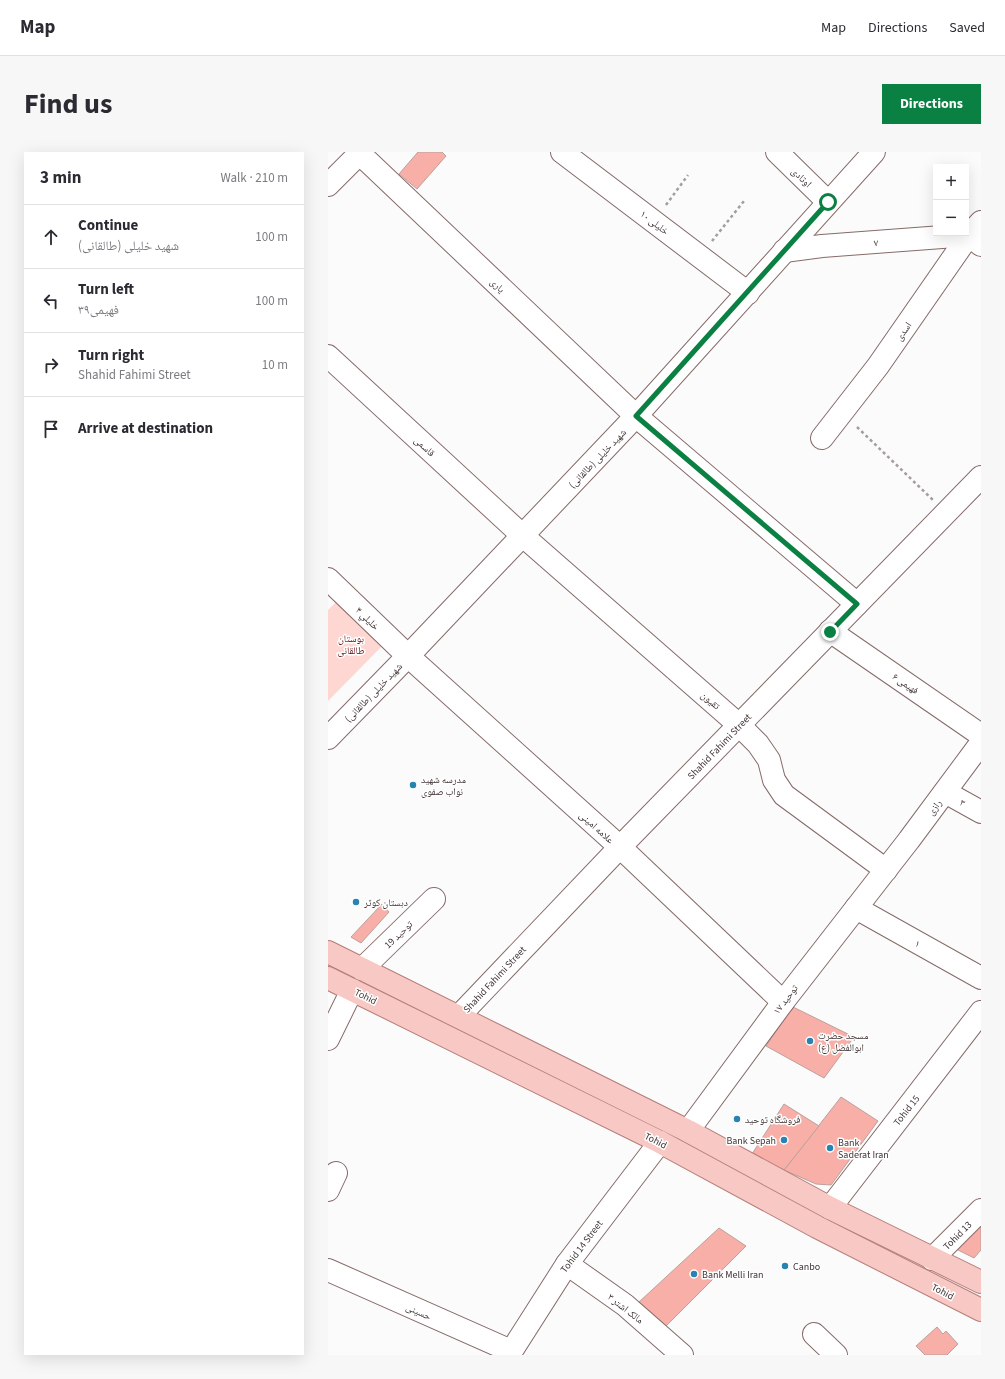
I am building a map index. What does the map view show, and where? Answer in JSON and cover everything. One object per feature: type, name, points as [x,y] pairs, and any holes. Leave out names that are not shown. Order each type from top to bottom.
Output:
[{"type":"main road","points":[[328,952],[688,1130],[830,1208],[981,1282]]},
{"type":"main road","name":"Tohid","points":[[328,978],[660,1142],[811,1223],[981,1310]]},
{"type":"street","name":"خلیلی ۱۰","points":[[562,152],[748,293]]},
{"type":"street","name":"اوتادی","points":[[777,152],[828,202]]},
{"type":"street","name":"شهید خلیلی (طالقانی)","points":[[328,738],[523,536],[636,416],[874,152]]},
{"type":"street","points":[[328,185],[359,153]]},
{"type":"street","name":"یاری","points":[[359,153],[636,416],[857,604]]},
{"type":"street","name":"۷","points":[[784,251],[822,246],[977,234]]},
{"type":"street","name":"اسدی","points":[[822,438],[977,234]]},
{"type":"street","name":"قاسمی","points":[[328,356],[523,536]]},
{"type":"street","name":"Shahid Fahimi Street","points":[[459,1016],[620,847],[981,477]]},
{"type":"street","name":"تقیون","points":[[523,536],[739,725],[758,744],[769,760],[774,780],[784,795],[886,870]]},
{"type":"street","name":"خليلي ۴","points":[[328,579],[408,656]]},
{"type":"street","name":"فهیمی ۶","points":[[830,632],[981,735]]},
{"type":"street","name":"علامه امینی","points":[[408,656],[620,847],[783,1002]]},
{"type":"street","name":"رازی","points":[[886,870],[981,743]]},
{"type":"street","name":"۳","points":[[945,792],[981,812]]},
{"type":"street","name":"توحید ۱۷","points":[[688,1130],[783,1002],[886,870]]},
{"type":"street","name":"توحید 19","points":[[362,969],[434,899]]},
{"type":"street","name":"۱","points":[[856,908],[981,978]]},
{"type":"street","points":[[328,1039],[352,990]]},
{"type":"street","name":"Tohid 15","points":[[830,1208],[981,1012]]},
{"type":"street","name":"Tohid 14 Street","points":[[510,1353],[567,1264],[660,1142]]},
{"type":"street","name":"Tohid 13","points":[[932,1259],[981,1210]]},
{"type":"street","name":"مالک اشتر ۳","points":[[567,1264],[625,1305],[672,1352]]},
{"type":"street","name":"حسینی","points":[[328,1270],[510,1353]]},
{"type":"street","points":[[814,1334],[836,1355]]},
{"type":"path","points":[[654,222],[688,175]]},
{"type":"path","points":[[699,256],[744,201]]},
{"type":"path","points":[[842,413],[946,513]]},
{"type":"green space","name":"بوستان طالقانی","points":[[339,599],[385,643],[328,701],[328,610]]},
{"type":"building","points":[[418,152],[442,152],[446,156],[417,189],[399,174]]},
{"type":"building","points":[[382,904],[389,912],[361,943],[351,937]]},
{"type":"building","name":"مسجد حضرت ابوالفضل (ع)","points":[[793,1007],[854,1037],[824,1078],[766,1046]]},
{"type":"building","name":"Bank Saderat Iran","points":[[841,1097],[878,1121],[831,1185],[816,1184],[784,1170]]},
{"type":"building","name":"Bank Sepah","points":[[784,1104],[819,1126],[784,1170],[752,1154]]},
{"type":"building","points":[[981,1221],[981,1250],[974,1258],[954,1248]]},
{"type":"building","name":"Bank Melli Iran","points":[[719,1228],[746,1246],[666,1326],[639,1302]]},
{"type":"building","points":[[937,1327],[943,1334],[946,1331],[958,1344],[947,1355],[925,1355],[916,1346]]},
{"type":"place","name":"مدرسه شهید نواب صفوی","points":[[413,785]]},
{"type":"place","name":"دبستان کوثر","points":[[356,902]]},
{"type":"place","name":"مسجد حضرت ابوالفضل (ع)","points":[[810,1041]]},
{"type":"place","name":"فروشگاه توحید","points":[[737,1119]]},
{"type":"place","name":"Bank Sepah","points":[[784,1140]]},
{"type":"place","name":"Bank Saderat Iran","points":[[830,1148]]},
{"type":"place","name":"Canbo","points":[[785,1266]]},
{"type":"place","name":"Bank Melli Iran","points":[[694,1274]]},
{"type":"route","points":[[828,202],[748,293],[636,416],[857,604],[830,632]]}]
